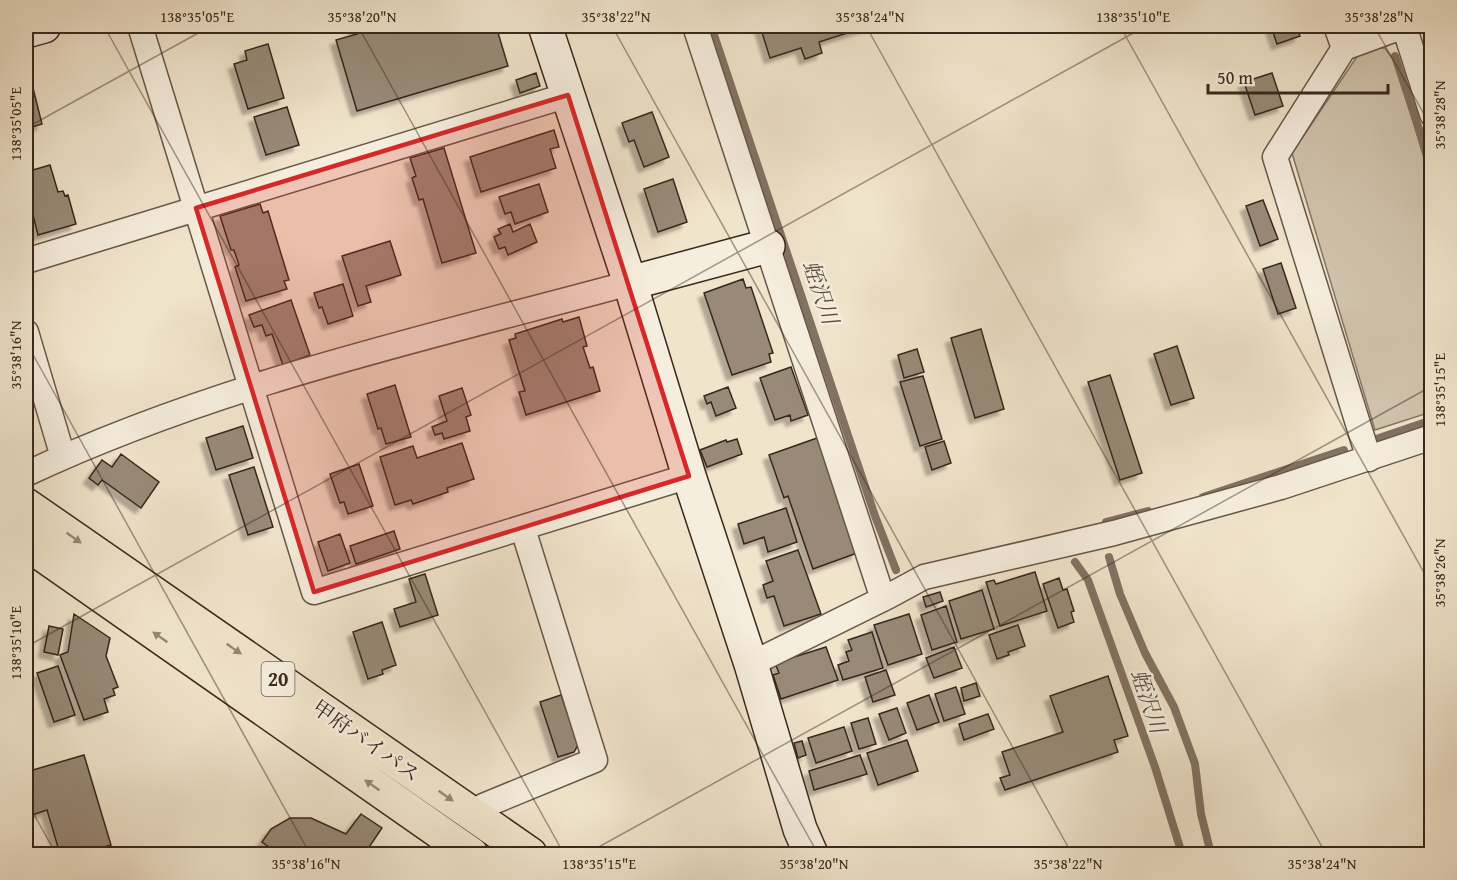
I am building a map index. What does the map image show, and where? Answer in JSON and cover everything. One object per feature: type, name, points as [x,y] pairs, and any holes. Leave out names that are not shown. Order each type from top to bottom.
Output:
[{"type":"highway","name":"甲府バイパス","points":[[26,505],[530,855]]},
{"type":"highway","name":"甲府バイパス","points":[[26,543],[471,855]]},
{"type":"street","points":[[26,31],[44,26]]},
{"type":"street","points":[[140,26],[314,592],[689,476]]},
{"type":"street","points":[[544,26],[630,283],[689,476],[751,664],[800,829],[811,855]]},
{"type":"street","points":[[695,26],[883,599]]},
{"type":"street","points":[[1368,459],[1275,157],[1340,37],[1404,26],[1431,114]]},
{"type":"street","points":[[26,261],[568,95]]},
{"type":"street","points":[[26,474],[164,417],[251,386],[768,246]]},
{"type":"street","points":[[26,332],[63,457]]},
{"type":"street","points":[[751,664],[924,577],[1114,533],[1281,487],[1431,436]]},
{"type":"street","points":[[475,816],[483,806],[594,760],[523,529]]},
{"type":"highlighted area","points":[[568,95],[689,476],[314,592],[196,208]]},
{"type":"shaded area","points":[[1371,48],[1385,48],[1396,64],[1431,182],[1431,412],[1375,430],[1292,153],[1360,52]]},
{"type":"building","points":[[354,26],[496,26],[508,66],[357,111],[336,40],[357,34]]},
{"type":"building","points":[[760,26],[869,26],[819,42],[822,53],[805,59],[801,48],[770,58]]},
{"type":"building","points":[[1271,26],[1296,26],[1300,36],[1277,44]]},
{"type":"building","points":[[268,44],[284,98],[248,109],[234,64],[247,60],[245,51]]},
{"type":"building","points":[[26,72],[29,85],[32,84],[42,124],[26,129]]},
{"type":"building","points":[[536,73],[540,86],[520,93],[516,80]]},
{"type":"building","points":[[1272,73],[1283,106],[1255,115],[1244,82]]},
{"type":"building","points":[[287,107],[299,145],[266,155],[254,117]]},
{"type":"building","points":[[652,112],[669,157],[644,167],[634,140],[629,142],[622,123]]},
{"type":"building","points":[[554,130],[559,147],[550,149],[556,168],[481,192],[470,157]]},
{"type":"building","points":[[444,148],[476,253],[442,263],[423,199],[419,200],[412,178],[416,176],[410,158]]},
{"type":"building","points":[[50,165],[58,192],[63,191],[65,196],[68,195],[76,224],[38,235],[26,187],[26,172]]},
{"type":"building","points":[[673,179],[687,222],[658,232],[644,189]]},
{"type":"building","points":[[539,184],[548,212],[515,224],[511,212],[505,214],[499,197]]},
{"type":"building","points":[[1263,200],[1278,239],[1260,246],[1246,206]]},
{"type":"building","points":[[260,204],[263,213],[268,211],[289,280],[284,281],[287,289],[246,301],[235,267],[239,265],[234,250],[231,250],[220,216]]},
{"type":"building","points":[[510,224],[513,232],[530,224],[537,242],[508,255],[505,247],[499,249],[494,237],[501,234],[498,229]]},
{"type":"building","points":[[390,241],[401,275],[366,286],[371,302],[358,306],[342,256]]},
{"type":"building","points":[[1281,263],[1296,308],[1278,314],[1263,269]]},
{"type":"building","points":[[743,279],[746,288],[751,287],[773,353],[769,354],[771,362],[732,375],[704,293]]},
{"type":"building","points":[[343,284],[353,316],[328,324],[314,293]]},
{"type":"building","points":[[291,300],[310,355],[283,365],[272,334],[266,336],[262,325],[254,327],[249,315]]},
{"type":"building","points":[[579,317],[587,346],[583,347],[590,368],[593,367],[600,391],[526,415],[519,392],[525,391],[509,340],[516,338],[515,334],[562,319],[563,322]]},
{"type":"building","points":[[981,329],[1004,409],[975,418],[951,338]]},
{"type":"building","points":[[1177,346],[1194,398],[1171,405],[1154,354]]},
{"type":"building","points":[[917,349],[924,372],[904,378],[898,355]]},
{"type":"building","points":[[791,367],[808,415],[791,421],[790,415],[775,420],[760,378]]},
{"type":"building","points":[[1110,375],[1142,473],[1120,480],[1088,382]]},
{"type":"building","points":[[923,376],[942,439],[920,446],[900,382]]},
{"type":"building","points":[[395,385],[411,437],[386,444],[381,428],[378,429],[367,394]]},
{"type":"building","points":[[728,387],[736,408],[716,416],[711,402],[707,404],[704,396]]},
{"type":"building","points":[[462,388],[471,415],[466,417],[470,431],[444,439],[442,433],[435,435],[432,427],[447,421],[439,396]]},
{"type":"building","points":[[243,426],[253,458],[216,470],[206,438]]},
{"type":"building","points":[[817,438],[857,553],[813,569],[788,496],[784,498],[769,455]]},
{"type":"building","points":[[737,439],[742,454],[707,467],[700,450],[726,440],[727,442]]},
{"type":"building","points":[[944,441],[951,463],[932,470],[925,447]]},
{"type":"building","points":[[462,443],[474,479],[447,488],[448,492],[413,504],[411,500],[395,505],[380,457],[413,446],[417,458]]},
{"type":"building","points":[[121,454],[159,482],[141,508],[102,480],[98,485],[89,478],[102,460],[112,467]]},
{"type":"building","points":[[359,464],[373,506],[348,514],[344,502],[340,503],[330,474]]},
{"type":"building","points":[[254,467],[273,527],[248,535],[229,475]]},
{"type":"building","points":[[786,508],[797,542],[768,552],[764,537],[744,544],[738,524]]},
{"type":"building","points":[[394,531],[400,549],[356,564],[350,546]]},
{"type":"building","points":[[340,534],[350,563],[328,571],[318,542]]},
{"type":"building","points":[[798,550],[821,614],[784,626],[774,596],[767,598],[763,585],[773,581],[766,561]]},
{"type":"building","points":[[1035,572],[1047,611],[1000,626],[986,582],[994,580],[996,584]]},
{"type":"building","points":[[425,574],[438,615],[400,627],[394,609],[416,602],[409,579]]},
{"type":"building","points":[[1059,578],[1063,590],[1067,589],[1074,611],[1071,612],[1074,622],[1058,628],[1043,584]]},
{"type":"building","points":[[982,590],[994,629],[961,639],[949,601]]},
{"type":"building","points":[[940,592],[943,601],[926,607],[923,597]]},
{"type":"building","points":[[946,606],[957,642],[932,650],[921,615]]},
{"type":"building","points":[[74,614],[110,638],[106,656],[118,687],[113,689],[115,695],[104,699],[108,712],[84,720],[60,655],[68,652]]},
{"type":"building","points":[[909,614],[922,654],[888,665],[874,625]]},
{"type":"building","points":[[382,622],[396,665],[382,670],[383,674],[368,679],[353,632]]},
{"type":"building","points":[[1018,625],[1025,646],[997,659],[989,635]]},
{"type":"building","points":[[49,626],[63,629],[58,655],[44,652]]},
{"type":"building","points":[[872,632],[883,668],[843,680],[838,665],[849,661],[846,652],[852,650],[848,640]]},
{"type":"building","points":[[826,647],[838,680],[781,699],[773,675],[779,673],[775,663]]},
{"type":"building","points":[[954,647],[962,668],[934,678],[926,658]]},
{"type":"building","points":[[58,666],[75,715],[54,722],[37,673]]},
{"type":"building","points":[[886,670],[895,695],[873,702],[865,677]]},
{"type":"building","points":[[1108,676],[1128,736],[1114,740],[1118,752],[1005,790],[1000,778],[1010,775],[1002,752],[1063,732],[1050,696]]},
{"type":"building","points":[[976,683],[980,696],[964,701],[961,688]]},
{"type":"building","points":[[956,687],[965,714],[944,721],[935,694]]},
{"type":"building","points":[[561,695],[578,745],[574,752],[558,757],[540,702]]},
{"type":"building","points":[[929,695],[939,722],[917,730],[907,703]]},
{"type":"building","points":[[897,708],[906,733],[889,740],[879,714]]},
{"type":"building","points":[[988,714],[994,729],[964,740],[959,724]]},
{"type":"building","points":[[868,718],[876,744],[859,749],[851,723]]},
{"type":"building","points":[[844,727],[852,751],[816,763],[808,738]]},
{"type":"building","points":[[907,740],[918,771],[878,785],[867,753]]},
{"type":"building","points":[[802,741],[806,755],[798,758],[794,743]]},
{"type":"building","points":[[84,755],[111,845],[79,854],[60,854],[47,810],[26,817],[26,772]]},
{"type":"building","points":[[860,755],[867,774],[814,790],[809,771]]},
{"type":"building","points":[[361,814],[382,828],[367,850],[373,854],[279,854],[262,842],[271,829],[290,818],[311,818],[346,834]]},
{"type":"waterway","name":"蛭沢川","points":[[711,26],[875,516],[896,570]]},
{"type":"waterway","points":[[1395,56],[1432,169]]},
{"type":"waterway","points":[[1376,439],[1432,420]]},
{"type":"waterway","points":[[1203,497],[1344,450]]},
{"type":"waterway","points":[[1106,522],[1148,511]]},
{"type":"waterway","points":[[1109,557],[1120,594],[1145,653],[1174,707],[1195,764],[1201,814],[1211,854]]},
{"type":"waterway","name":"蛭沢川","points":[[1075,562],[1088,580],[1155,767],[1182,854]]}]
